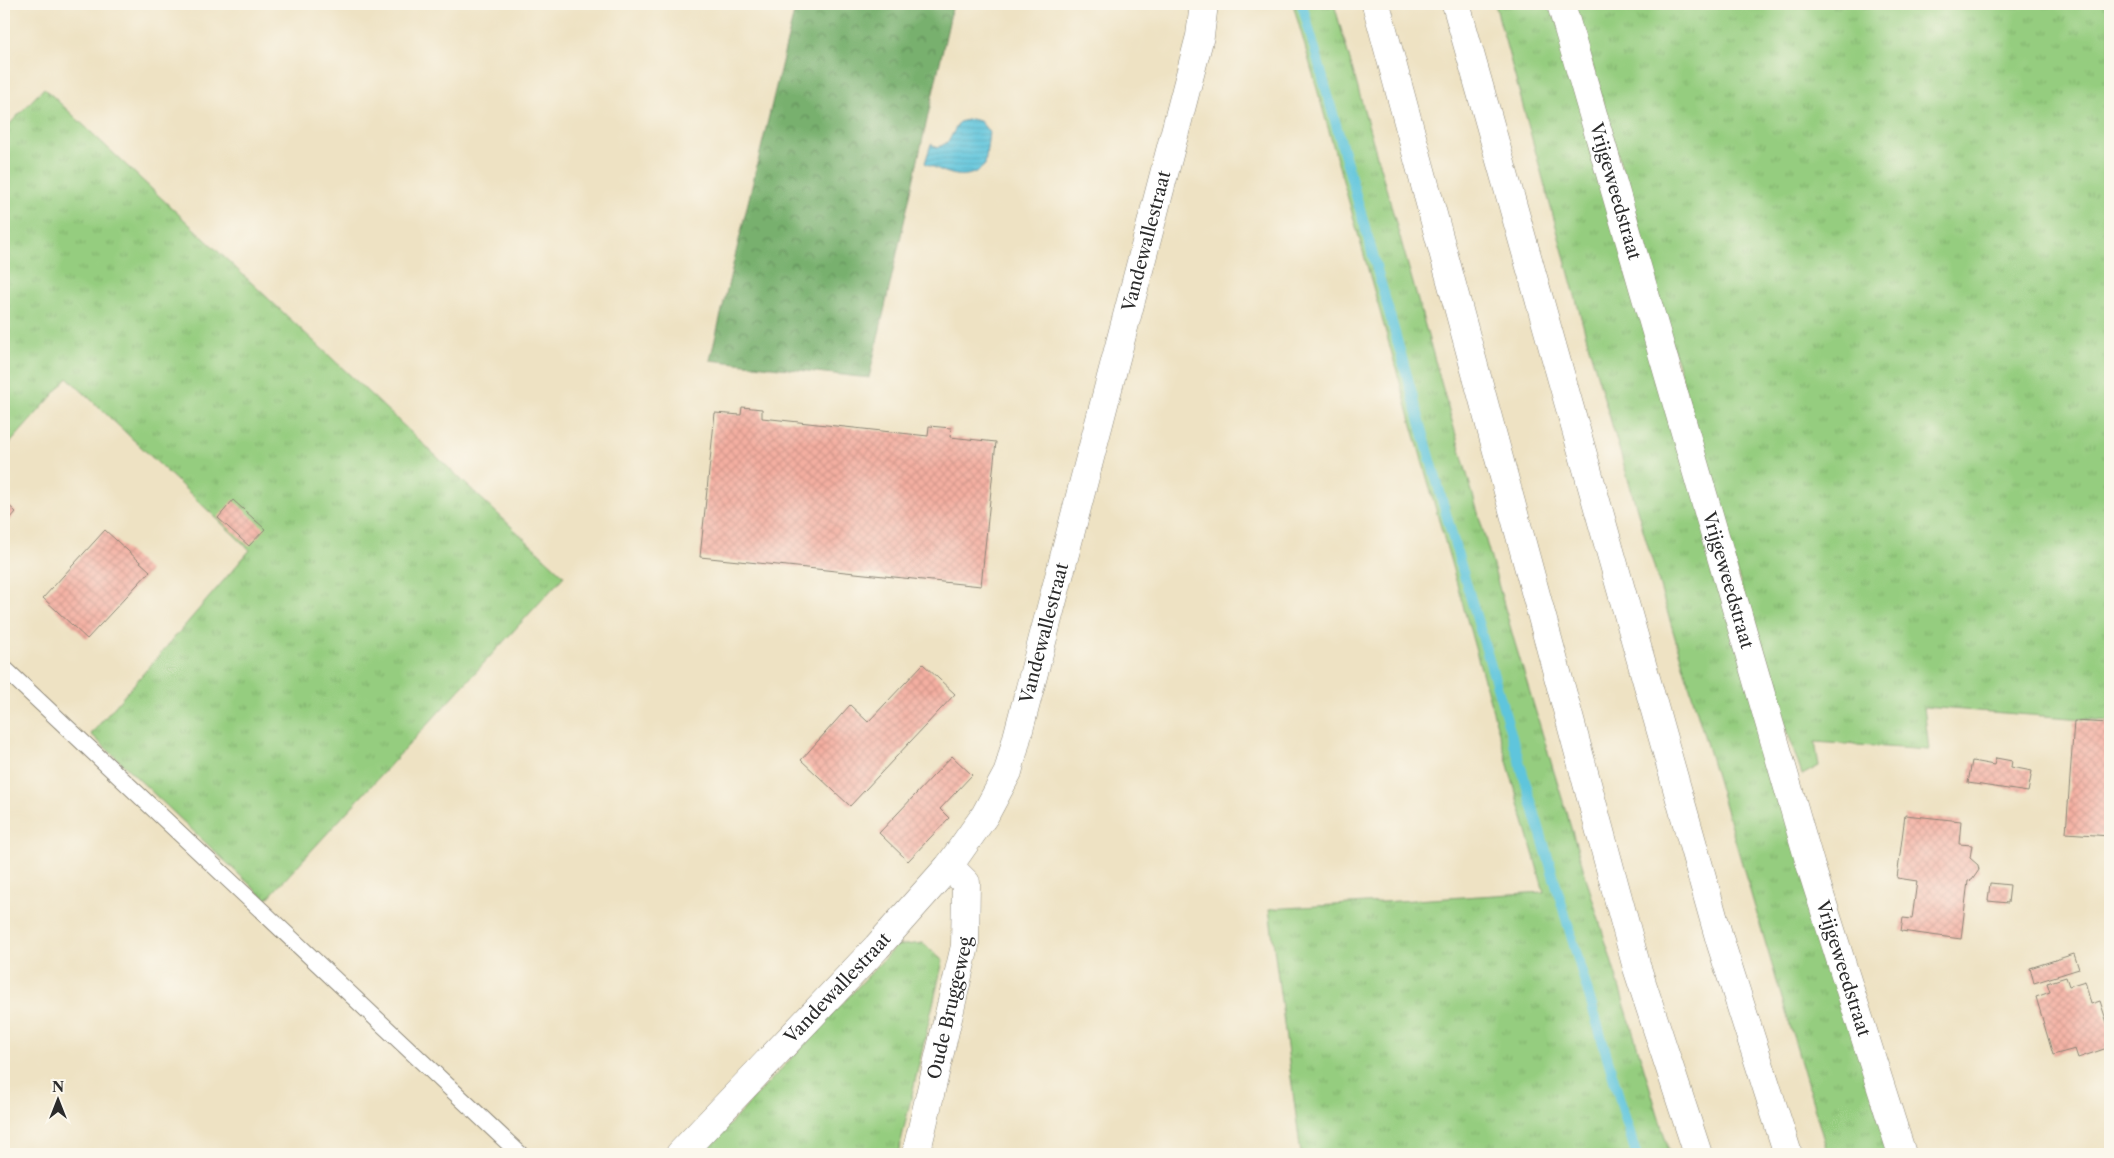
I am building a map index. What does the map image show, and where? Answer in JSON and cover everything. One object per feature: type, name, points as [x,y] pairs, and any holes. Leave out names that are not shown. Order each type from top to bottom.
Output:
[{"type":"main road","name":"Vandewallestraat","points":[[680,1154],[877,947],[949,866],[986,815],[1008,772],[1200,36],[1204,4]]},
{"type":"main road","points":[[1376,4],[1637,968],[1698,1154]]},
{"type":"main road","points":[[1456,4],[1720,941],[1788,1154]]},
{"type":"main road","name":"Vrijgeweedstraat","points":[[1561,4],[1811,867],[1902,1154]]},
{"type":"main road","name":"Oude Bruggeweg","points":[[916,1154],[965,946],[966,883],[949,866]]},
{"type":"lane","points":[[4,668],[520,1154]]},
{"type":"green space","points":[[796,4],[953,4],[869,378],[710,360]]},
{"type":"green space","points":[[1293,4],[1334,4],[1514,640],[1670,1154],[1301,1154],[1269,909],[1544,892]]},
{"type":"green space","points":[[1495,4],[1553,4],[1890,1154],[1828,1154],[1591,354]]},
{"type":"green space","points":[[1575,4],[2110,4],[2110,721],[1924,707],[1929,750],[1815,742],[1819,766],[1802,775],[1753,627]]},
{"type":"green space","points":[[44,88],[564,576],[266,900],[91,734],[250,550],[68,378],[4,450],[4,130]]},
{"type":"green space","points":[[923,943],[943,961],[898,1154],[702,1154],[896,946]]},
{"type":"water","points":[[971,119],[980,121],[989,132],[985,165],[971,174],[956,175],[925,163],[931,144],[937,148],[948,142],[959,122]]},
{"type":"building","points":[[742,407],[762,409],[762,418],[928,436],[929,426],[951,428],[950,437],[996,442],[981,586],[700,557],[715,413],[741,415]]},
{"type":"building","points":[[233,500],[265,529],[249,546],[218,518]]},
{"type":"building","points":[[4,501],[16,512],[4,526]]},
{"type":"building","points":[[105,530],[150,571],[87,639],[43,598]]},
{"type":"building","points":[[923,664],[955,694],[850,806],[801,760],[850,705],[868,722]]},
{"type":"building","points":[[2074,721],[2110,723],[2110,836],[2066,833]]},
{"type":"building","points":[[952,756],[972,775],[940,809],[949,818],[908,861],[879,833]]},
{"type":"building","points":[[1996,758],[2012,761],[2011,767],[2032,771],[2028,792],[1968,783],[1972,761],[1994,765]]},
{"type":"building","points":[[1905,815],[1961,821],[1959,844],[1972,845],[1970,858],[1978,865],[1979,870],[1972,880],[1968,881],[1961,939],[1901,931],[1903,918],[1912,919],[1917,881],[1897,878]]},
{"type":"building","points":[[1990,883],[2010,885],[2008,903],[1988,901]]},
{"type":"building","points":[[2074,954],[2079,969],[2034,983],[2030,968]]},
{"type":"building","points":[[2066,977],[2069,986],[2085,981],[2091,1004],[2100,1001],[2110,1032],[2110,1047],[2078,1058],[2075,1049],[2053,1055],[2036,997],[2050,992],[2047,983]]},
{"type":"waterway","points":[[1302,4],[1452,535],[1636,1154]]}]
